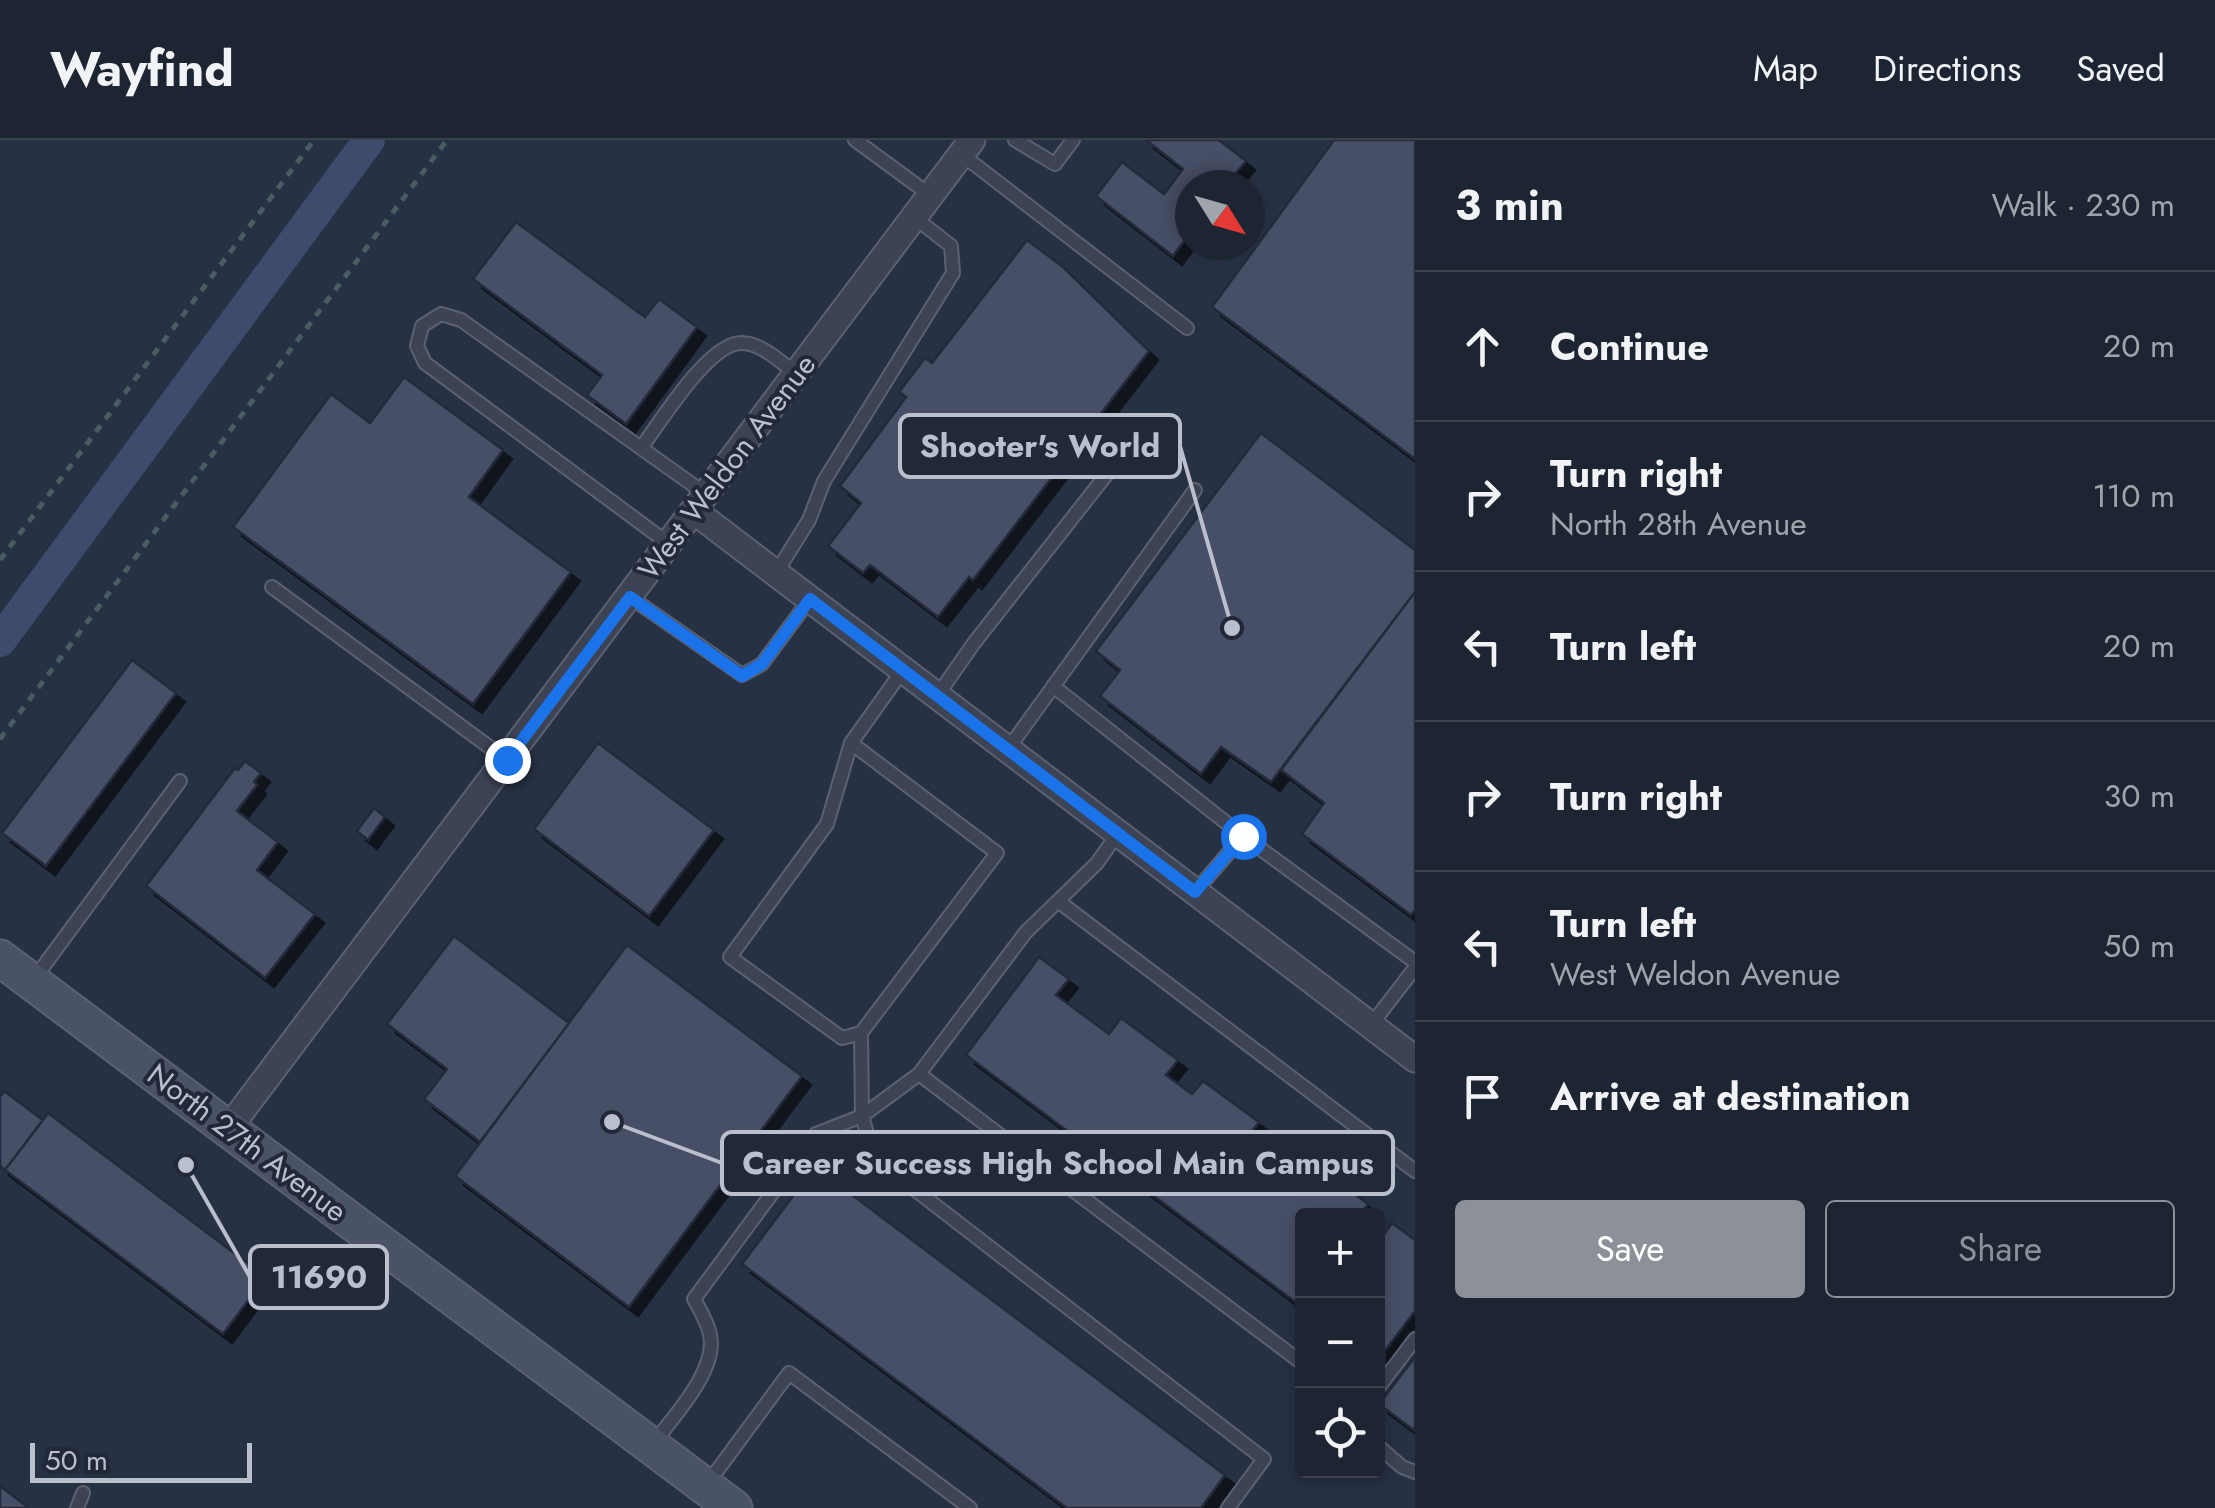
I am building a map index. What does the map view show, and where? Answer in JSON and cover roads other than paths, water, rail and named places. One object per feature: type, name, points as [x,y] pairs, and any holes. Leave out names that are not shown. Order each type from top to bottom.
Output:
[{"type":"main road","name":"North 27th Avenue","points":[[0,958],[734,1508]]},
{"type":"street","name":"West Weldon Avenue","points":[[228,1129],[967,147]]},
{"type":"street","points":[[700,503],[776,573],[1415,1058]]},
{"type":"lane","points":[[855,140],[930,195]]},
{"type":"lane","points":[[1014,140],[1056,164],[1073,140]]},
{"type":"lane","points":[[967,147],[1078,247],[1187,328]]},
{"type":"lane","points":[[776,573],[809,520],[824,481],[953,274],[951,246],[914,217]]},
{"type":"lane","points":[[669,544],[425,363],[417,346],[422,326],[441,314],[460,320],[641,448],[700,503]]},
{"type":"lane","points":[[641,448],[699,370],[720,350],[740,342],[757,346],[797,374]]},
{"type":"lane","points":[[937,696],[1147,423]]},
{"type":"lane","points":[[1008,749],[1195,490]]},
{"type":"lane","points":[[272,587],[507,760]]},
{"type":"lane","points":[[630,597],[742,676],[762,664],[810,599]]},
{"type":"lane","points":[[861,1033],[842,1038],[730,956],[826,824],[852,743],[904,670]]},
{"type":"lane","points":[[1053,686],[1415,965],[1370,1025]]},
{"type":"lane","points":[[852,743],[997,853],[861,1033],[862,1116],[874,1158],[1264,1459],[1228,1508]]},
{"type":"lane","points":[[32,980],[180,780]]},
{"type":"lane","points":[[652,1446],[705,1372],[711,1354],[710,1336],[694,1299],[816,1134],[862,1116],[919,1074],[1026,932],[1096,863],[1118,833]]},
{"type":"lane","points":[[1195,892],[1243,836]]},
{"type":"lane","points":[[1058,902],[1415,1171]]},
{"type":"lane","points":[[919,1074],[1295,1358]]},
{"type":"lane","points":[[1385,1379],[1415,1339]]},
{"type":"lane","points":[[706,1486],[789,1373],[970,1508]]},
{"type":"lane","points":[[1385,1452],[1402,1467],[1415,1472]]},
{"type":"lane","points":[[77,1508],[84,1493]]},
{"type":"waterway","points":[[0,641],[369,140]]},
{"type":"place","name":"Shooter's World","points":[[1232,628]]},
{"type":"place","name":"Career Success High School Main Campus","points":[[612,1122]]},
{"type":"place","name":"11690","points":[[186,1165]]}]
